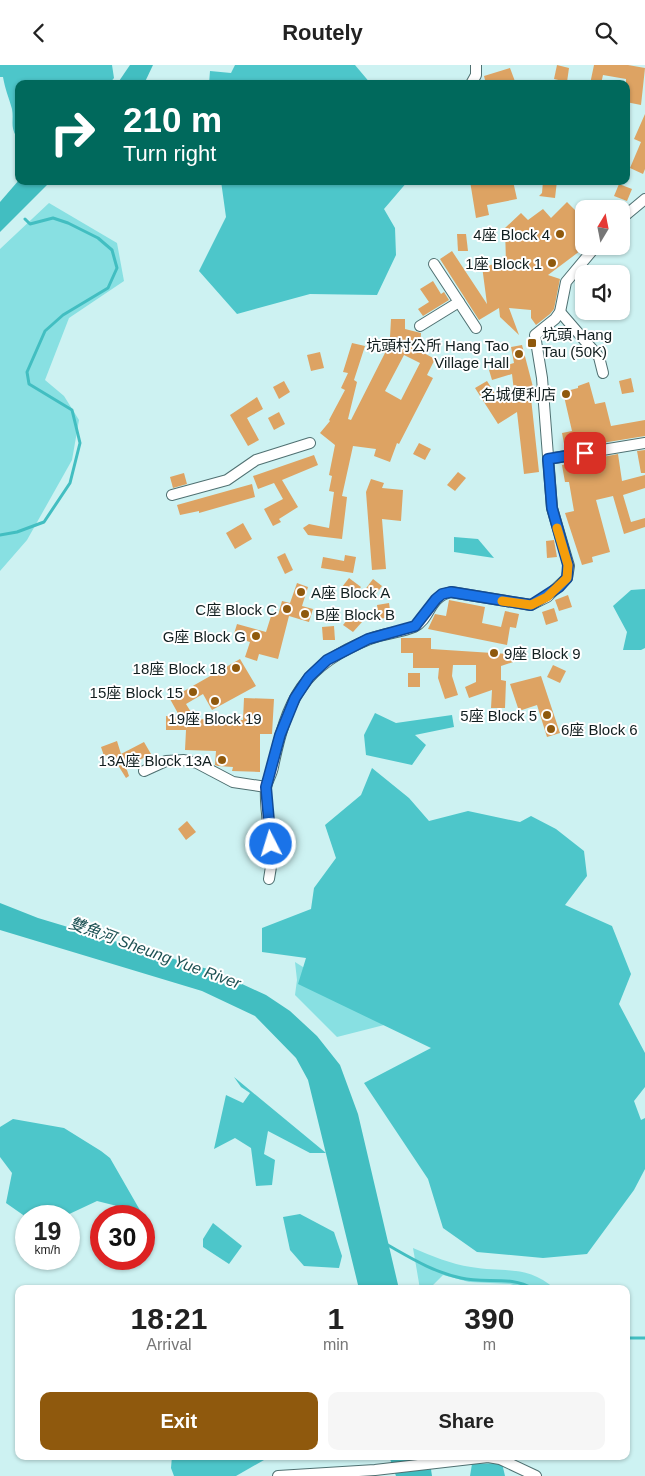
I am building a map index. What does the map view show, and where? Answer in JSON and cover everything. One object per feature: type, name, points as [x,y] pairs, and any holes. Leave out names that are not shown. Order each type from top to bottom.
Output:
[{"type":"street","points":[[473,80],[476,75],[476,65]]},
{"type":"street","points":[[630,212],[645,199]]},
{"type":"street","points":[[269,879],[273,863],[266,787],[273,769],[278,741],[295,698],[309,677],[321,664],[368,639],[415,626],[442,594],[451,592],[531,605],[559,587],[567,578],[568,565],[552,508],[542,378],[535,335],[555,319],[560,312],[566,282],[588,255]]},
{"type":"street","points":[[434,264],[476,328]]},
{"type":"street","points":[[420,326],[459,302]]},
{"type":"street","points":[[560,312],[599,357],[603,373]]},
{"type":"street","points":[[172,495],[227,479],[256,460],[310,443]]},
{"type":"street","points":[[548,459],[645,443]]},
{"type":"street","points":[[144,771],[166,761],[184,760],[197,763],[233,782],[266,787]]},
{"type":"street","points":[[278,1476],[390,1469],[461,1460]]},
{"type":"street","points":[[502,1460],[536,1476]]},
{"type":"shaded area","points":[[0,65],[112,65],[114,78],[112,80],[15,80],[15,134],[12,109],[3,77],[0,77]]},
{"type":"shaded area","points":[[130,65],[153,65],[146,80],[120,80]]},
{"type":"shaded area","points":[[235,65],[355,65],[368,80],[209,80],[210,71],[231,73]]},
{"type":"shaded area","points":[[15,185],[47,185],[0,232],[0,202]]},
{"type":"shaded area","points":[[222,185],[405,185],[384,209],[395,228],[396,255],[377,295],[310,294],[237,314],[199,271],[226,217]]},
{"type":"shaded area","points":[[49,203],[117,243],[124,281],[69,318],[45,380],[64,396],[79,420],[72,460],[27,540],[0,571],[0,249]]},
{"type":"shaded area","points":[[454,537],[478,539],[494,558],[454,552]]},
{"type":"shaded area","points":[[645,589],[645,648],[641,650],[623,650],[627,632],[613,606],[631,590]]},
{"type":"shaded area","points":[[375,713],[396,723],[452,715],[454,727],[415,735],[426,745],[412,765],[366,755],[364,735]]},
{"type":"shaded area","points":[[372,768],[409,798],[429,821],[468,811],[520,822],[531,816],[556,829],[584,851],[587,876],[565,905],[612,926],[631,974],[619,1004],[645,1053],[645,1087],[634,1101],[641,1120],[645,1118],[645,1169],[634,1190],[587,1254],[543,1258],[477,1252],[443,1228],[428,1179],[364,1083],[431,1048],[298,984],[306,958],[262,952],[262,928],[311,909],[314,888],[336,858],[325,825],[361,795]]},
{"type":"shaded area","points":[[0,903],[38,918],[214,971],[266,995],[290,1011],[317,1036],[340,1065],[358,1114],[398,1285],[358,1285],[308,1080],[296,1058],[255,1016],[202,991],[0,930]]},
{"type":"shaded area","points":[[295,962],[392,1023],[337,1037],[295,995],[297,980]]},
{"type":"shaded area","points":[[234,1077],[326,1153],[310,1153],[268,1131],[264,1154],[275,1160],[272,1185],[256,1186],[251,1148],[235,1138],[214,1149],[226,1095],[243,1103],[250,1093],[241,1087]]},
{"type":"shaded area","points":[[13,1119],[64,1128],[110,1158],[137,1205],[113,1205],[97,1201],[80,1209],[80,1205],[15,1205],[15,1209],[6,1203],[12,1173],[0,1157],[0,1127]]},
{"type":"shaded area","points":[[300,1214],[334,1232],[342,1256],[339,1268],[304,1266],[290,1250],[283,1217]]},
{"type":"shaded area","points":[[213,1223],[242,1246],[229,1264],[203,1247],[203,1239]]},
{"type":"shaded area","points":[[413,1248],[464,1266],[525,1273],[535,1276],[550,1285],[469,1282],[443,1275],[433,1285],[419,1285]]},
{"type":"shaded area","points":[[172,1460],[264,1460],[236,1476],[174,1476],[171,1468]]},
{"type":"shaded area","points":[[390,1460],[430,1460],[432,1476],[396,1476]]},
{"type":"shaded area","points":[[502,1463],[505,1476],[470,1476],[472,1464]]},
{"type":"building","points":[[557,65],[569,68],[567,80],[554,79]]},
{"type":"building","points":[[594,65],[628,65],[645,68],[641,105],[630,103],[630,80],[603,75],[602,80],[591,80]]},
{"type":"building","points":[[510,68],[514,80],[485,80],[484,76]]},
{"type":"building","points":[[645,114],[645,169],[643,174],[630,168],[641,142],[634,139]]},
{"type":"building","points":[[471,185],[514,185],[517,199],[487,205],[489,215],[476,218]]},
{"type":"building","points":[[543,185],[557,185],[555,198],[539,196],[542,193]]},
{"type":"building","points":[[619,185],[632,189],[627,200],[614,196]]},
{"type":"building","points":[[567,202],[575,210],[575,255],[548,275],[560,279],[554,309],[536,325],[531,318],[531,310],[509,308],[519,335],[500,317],[499,308],[479,320],[440,259],[452,251],[487,304],[482,266],[506,263],[505,228],[521,213],[528,220],[543,209],[551,218]]},
{"type":"building","points":[[457,234],[466,234],[468,251],[458,251]]},
{"type":"building","points":[[433,281],[441,294],[444,292],[449,300],[423,316],[418,309],[429,302],[420,289]]},
{"type":"building","points":[[391,319],[405,319],[405,329],[421,333],[420,351],[435,359],[427,375],[433,378],[399,444],[397,443],[390,462],[374,456],[376,449],[353,446],[342,496],[347,497],[342,539],[308,535],[303,528],[309,524],[329,528],[334,492],[329,491],[332,476],[329,475],[335,445],[320,433],[330,421],[345,390],[341,388],[348,373],[343,372],[352,343],[365,346],[354,380],[357,382],[348,419],[351,420],[386,351],[383,350],[390,337]],"holes":[[[404,355],[420,363],[401,400],[385,391]]]},
{"type":"building","points":[[522,345],[533,387],[534,397],[531,398],[539,472],[524,474],[517,412],[498,424],[475,388],[487,381],[499,400],[514,391],[512,374],[492,380],[489,370],[514,363],[511,347]]},
{"type":"building","points":[[320,352],[324,368],[311,371],[307,355]]},
{"type":"building","points":[[631,378],[634,392],[622,394],[619,381]]},
{"type":"building","points":[[284,381],[290,392],[279,399],[273,387]]},
{"type":"building","points":[[589,382],[595,404],[605,402],[611,426],[645,420],[645,436],[565,449],[562,433],[572,431],[563,392],[578,388],[578,386]]},
{"type":"building","points":[[257,397],[263,409],[247,418],[259,440],[248,446],[230,415]]},
{"type":"building","points":[[279,412],[285,424],[274,430],[268,418]]},
{"type":"building","points":[[419,443],[431,449],[425,460],[413,454]]},
{"type":"building","points":[[645,450],[645,473],[641,473],[637,451]]},
{"type":"building","points":[[618,454],[622,481],[645,475],[645,488],[623,495],[631,522],[645,518],[645,527],[624,534],[613,496],[596,500],[610,552],[592,557],[593,562],[582,565],[565,513],[574,511],[569,482],[565,482],[562,465]]},
{"type":"building","points":[[314,455],[318,465],[282,480],[298,507],[279,519],[281,522],[273,526],[264,509],[283,499],[274,483],[258,489],[253,476]]},
{"type":"building","points":[[458,472],[466,478],[455,491],[447,485]]},
{"type":"building","points":[[184,473],[187,484],[173,488],[170,477]]},
{"type":"building","points":[[371,479],[384,483],[382,488],[403,490],[401,521],[382,519],[386,569],[372,570],[366,492]]},
{"type":"building","points":[[252,484],[255,497],[199,513],[199,511],[180,515],[177,505]]},
{"type":"building","points":[[243,523],[252,539],[235,549],[226,533]]},
{"type":"building","points":[[554,540],[557,557],[547,558],[546,541]]},
{"type":"building","points":[[285,553],[293,570],[285,574],[277,557]]},
{"type":"building","points":[[345,555],[356,557],[353,573],[321,568],[323,557],[344,561]]},
{"type":"building","points":[[349,578],[361,587],[354,596],[342,587]]},
{"type":"building","points":[[373,579],[382,586],[373,598],[364,591]]},
{"type":"building","points":[[297,583],[308,587],[302,606],[313,609],[309,622],[289,616],[278,659],[259,654],[257,661],[245,657],[250,642],[233,637],[237,624],[266,632],[272,613],[278,615],[282,601],[290,603]]},
{"type":"building","points":[[568,595],[572,607],[559,611],[555,600]]},
{"type":"building","points":[[449,600],[485,607],[482,623],[501,627],[505,611],[519,614],[516,628],[510,627],[507,645],[428,629],[435,614],[446,616]]},
{"type":"building","points":[[389,603],[391,617],[379,619],[377,605]]},
{"type":"building","points":[[554,608],[558,621],[546,625],[542,612]]},
{"type":"building","points":[[352,614],[362,622],[353,632],[343,625]]},
{"type":"building","points":[[334,626],[335,640],[323,640],[322,627]]},
{"type":"building","points":[[401,638],[431,638],[431,649],[508,654],[508,651],[521,647],[525,658],[501,666],[501,680],[506,681],[505,708],[491,708],[492,690],[469,698],[465,687],[476,682],[476,665],[453,665],[452,676],[458,695],[445,699],[438,678],[439,668],[413,668],[413,653],[401,653]]},
{"type":"building","points":[[240,659],[256,686],[212,710],[203,694],[186,704],[194,717],[199,717],[196,719],[243,720],[244,698],[274,699],[272,734],[260,734],[260,772],[232,771],[233,767],[215,765],[216,751],[185,750],[186,730],[166,730],[166,716],[180,717],[170,699]]},
{"type":"building","points":[[553,665],[566,671],[560,683],[547,677]]},
{"type":"building","name":"5座 Block 5","points":[[408,673],[420,673],[420,687],[408,687]]},
{"type":"building","points":[[541,676],[560,733],[547,737],[537,705],[519,711],[510,684]]},
{"type":"building","points":[[117,741],[121,754],[144,742],[151,754],[126,767],[129,776],[126,778],[111,754],[104,756],[101,747]]},
{"type":"building","points":[[187,821],[196,832],[186,840],[178,829]]},
{"type":"waterway","points":[[0,535],[17,532],[44,522],[70,483],[80,443],[72,410],[29,384],[27,372],[45,331],[63,315],[108,288],[117,268],[112,250],[98,238],[68,223],[53,218],[30,224],[25,219]]},
{"type":"waterway","points":[[386,1244],[422,1264],[451,1275],[470,1280],[507,1281],[525,1285]]},
{"type":"waterway","points":[[630,1338],[645,1338]]},
{"type":"slow traffic","points":[[502,601],[531,605],[547,597],[567,578],[568,565],[564,546],[557,528]]},
{"type":"place","name":"4座 Block 4","points":[[560,234]]},
{"type":"place","name":"1座 Block 1","points":[[552,263]]},
{"type":"place","name":"坑頭 Hang Tau (50K)","points":[[532,343]]},
{"type":"place","name":"坑頭村公所 Hang Tao Village Hall","points":[[519,354]]},
{"type":"place","name":"名城便利店","points":[[566,394]]},
{"type":"place","name":"A座 Block A","points":[[301,592]]},
{"type":"place","name":"C座 Block C","points":[[287,609]]},
{"type":"place","name":"B座 Block B","points":[[305,614]]},
{"type":"place","name":"G座 Block G","points":[[256,636]]},
{"type":"place","name":"9座 Block 9","points":[[494,653]]},
{"type":"place","name":"18座 Block 18","points":[[236,668]]},
{"type":"place","name":"15座 Block 15","points":[[193,692]]},
{"type":"place","name":"19座 Block 19","points":[[215,701]]},
{"type":"place","name":"5座 Block 5","points":[[547,715]]},
{"type":"place","name":"6座 Block 6","points":[[551,729]]},
{"type":"place","name":"13A座 Block 13A","points":[[222,760]]},
{"type":"route","points":[[271,844],[266,787],[273,769],[280,735],[295,698],[309,677],[321,664],[333,656],[368,639],[415,626],[421,621],[432,603],[442,594],[451,592],[523,605],[531,605],[547,597],[567,578],[568,565],[552,508],[548,459],[585,453]]},
{"type":"water label","name":"雙魚河 Sheung Yue River","points":[[155,953]]}]
